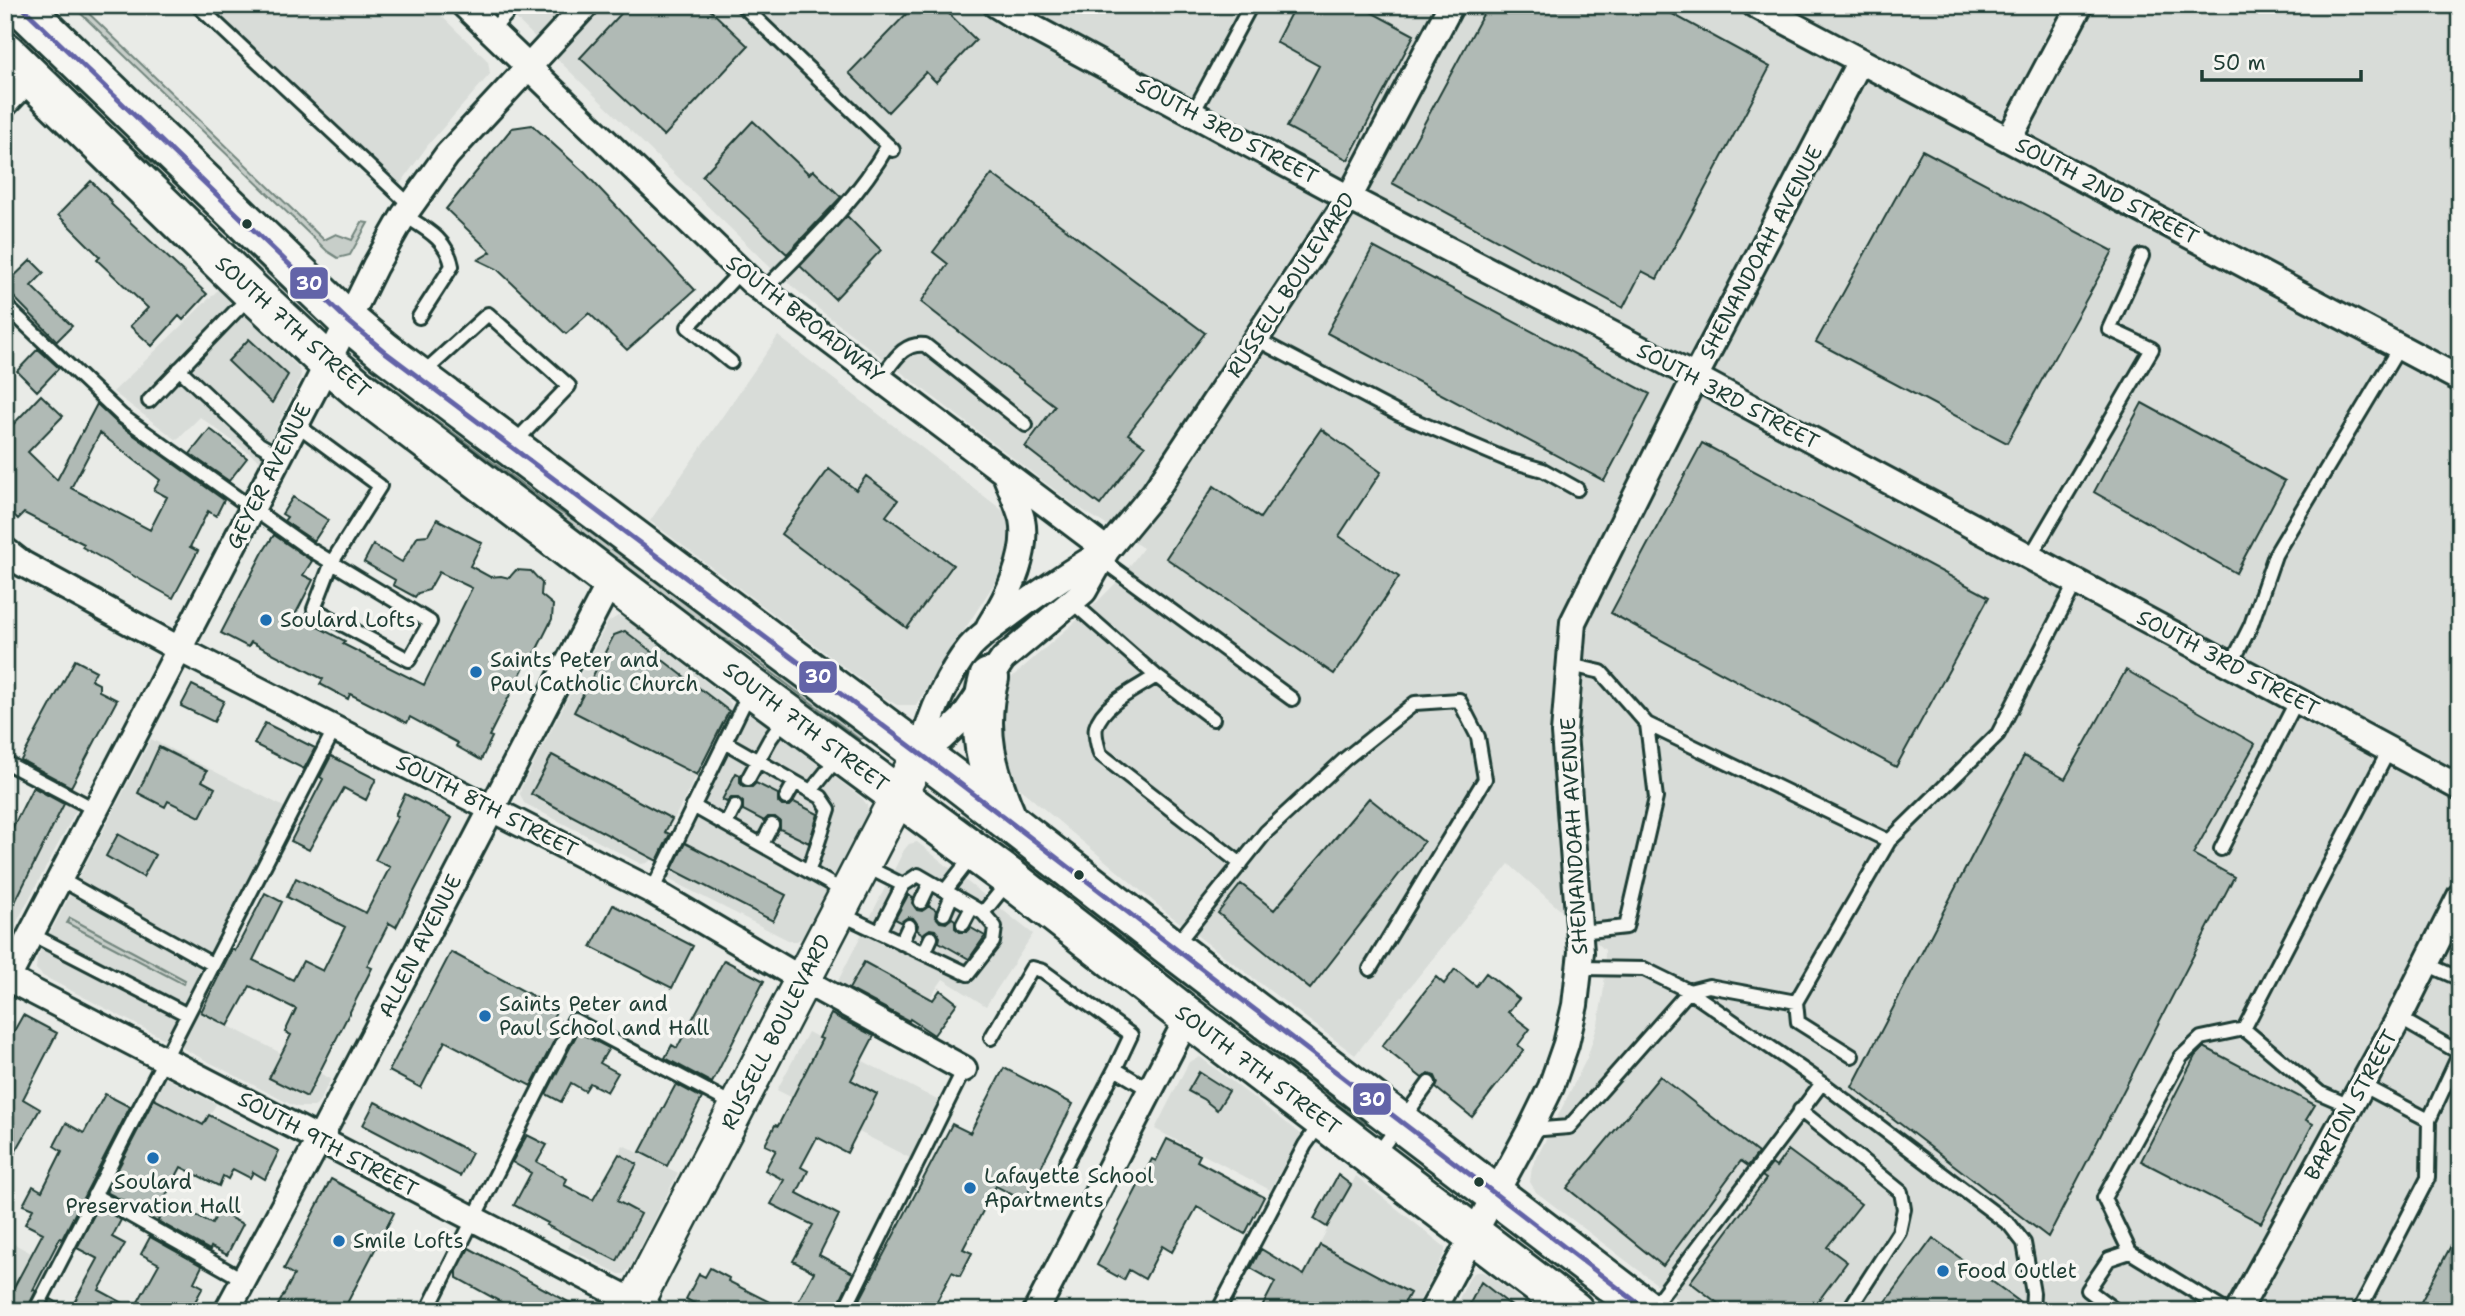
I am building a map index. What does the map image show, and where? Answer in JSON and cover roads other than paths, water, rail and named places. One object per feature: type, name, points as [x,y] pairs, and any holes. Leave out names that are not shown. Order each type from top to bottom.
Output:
[{"type":"main road","name":"SOUTH 7TH STREET","points":[[20,5],[348,321],[418,378],[920,754],[1649,1311]]},
{"type":"main road","name":"SOUTH 7TH STREET","points":[[14,78],[253,292],[328,363],[751,687],[1011,879],[1574,1311]]},
{"type":"main road","points":[[989,677],[982,717],[982,737],[993,787],[1008,821]]},
{"type":"main road","name":"RUSSELL BOULEVARD","points":[[639,1308],[737,1107],[920,754]]},
{"type":"street","name":"SOUTH BROADWAY","points":[[464,5],[763,291],[1004,473],[1105,555]]},
{"type":"street","name":"GEYER AVENUE","points":[[6,980],[407,210],[447,155],[586,5]]},
{"type":"street","name":"SOUTH 3RD STREET","points":[[996,5],[1030,26],[1349,198],[1695,377],[2460,788]]},
{"type":"street","name":"RUSSELL BOULEVARD","points":[[920,754],[961,720],[989,677],[1018,645],[1084,591],[1105,555],[1154,493],[1349,198],[1451,5]]},
{"type":"street","name":"SOUTH 2ND STREET","points":[[1755,5],[2460,379]]},
{"type":"street","points":[[2009,139],[2080,5]]},
{"type":"street","name":"SHENANDOAH AVENUE","points":[[1432,1311],[1551,1087],[1566,1044],[1575,1005],[1581,968],[1580,932],[1564,733],[1573,622],[1695,377],[1860,61]]},
{"type":"street","points":[[984,634],[1001,607],[1022,549],[1022,520],[1004,473]]},
{"type":"street","name":"SOUTH 8TH STREET","points":[[5,550],[23,564],[179,649],[652,891],[964,1069]]},
{"type":"street","name":"RUSSELL BOULEVARD","points":[[920,754],[927,727],[950,678],[970,648],[984,634],[1066,573],[1105,555]]},
{"type":"street","name":"ALLEN AVENUE","points":[[227,1311],[611,580]]},
{"type":"street","name":"BARTON STREET","points":[[2238,1311],[2399,1018],[2460,896]]},
{"type":"street","name":"SOUTH 9TH STREET","points":[[6,980],[164,1058],[639,1308]]},
{"type":"street","points":[[1036,1311],[1188,1017]]},
{"type":"lane","points":[[197,5],[437,236],[449,251],[452,266],[419,317]]},
{"type":"lane","points":[[491,31],[515,5]]},
{"type":"lane","points":[[742,5],[891,147],[844,209],[763,291]]},
{"type":"lane","points":[[1193,113],[1251,5]]},
{"type":"lane","points":[[2030,557],[2151,349],[2109,329],[2142,256]]},
{"type":"lane","points":[[731,362],[688,327],[741,271]]},
{"type":"lane","points":[[149,401],[253,292]]},
{"type":"lane","points":[[5,305],[122,416],[332,562],[430,622],[409,660],[314,609],[332,562],[380,486],[296,424]]},
{"type":"lane","points":[[418,378],[488,314],[569,386],[510,447]]},
{"type":"lane","points":[[1256,339],[1399,414],[1508,460],[1543,470],[1577,489]]},
{"type":"lane","points":[[880,379],[906,347],[914,344],[925,345],[1026,425]]},
{"type":"lane","points":[[2231,665],[2251,625],[2275,555],[2400,346]]},
{"type":"lane","points":[[179,369],[259,444],[280,456]]},
{"type":"lane","points":[[1105,555],[1292,699]]},
{"type":"lane","points":[[1852,1056],[1798,1022],[1796,1002],[1889,841],[1998,734],[2076,582]]},
{"type":"lane","points":[[1072,602],[1156,676],[1213,719]]},
{"type":"lane","points":[[1570,665],[1601,672],[1647,724],[1889,841]]},
{"type":"lane","points":[[1156,676],[1105,711],[1096,727],[1100,754],[1241,864]]},
{"type":"lane","points":[[652,891],[751,687]]},
{"type":"lane","points":[[1173,948],[1266,832],[1345,759],[1415,703],[1459,700],[1478,737],[1485,779],[1370,969]]},
{"type":"lane","points":[[2221,849],[2297,701]]},
{"type":"lane","points":[[748,779],[788,714]]},
{"type":"lane","points":[[1580,932],[1626,927],[1656,798],[1647,724]]},
{"type":"lane","points":[[35,1311],[335,728]]},
{"type":"lane","points":[[725,742],[821,797],[829,809],[809,870]]},
{"type":"lane","points":[[2244,1029],[2389,750]]},
{"type":"lane","points":[[811,791],[842,754]]},
{"type":"lane","points":[[5,762],[96,810]]},
{"type":"lane","points":[[786,798],[795,782]]},
{"type":"lane","points":[[693,806],[849,891],[879,932],[968,974],[993,942],[995,927],[978,910],[918,875],[903,885],[849,891]]},
{"type":"lane","points":[[726,824],[735,806]]},
{"type":"lane","points":[[762,844],[772,825]]},
{"type":"lane","points":[[944,914],[948,893],[975,852]]},
{"type":"lane","points":[[60,879],[212,964]]},
{"type":"lane","points":[[964,925],[1011,879]]},
{"type":"lane","points":[[921,902],[930,883]]},
{"type":"lane","points":[[879,932],[903,885]]},
{"type":"lane","points":[[901,943],[909,926]]},
{"type":"lane","points":[[31,934],[186,1014]]},
{"type":"lane","points":[[924,953],[931,938]]},
{"type":"lane","points":[[945,963],[951,949]]},
{"type":"lane","points":[[2426,964],[2460,979]]},
{"type":"lane","points":[[991,1038],[1032,968],[1043,971],[1131,1035],[1066,1163]]},
{"type":"lane","points":[[1581,968],[1644,969],[1689,991],[1822,1083],[2010,1225],[2024,1243],[2033,1293],[2032,1311]]},
{"type":"lane","points":[[1530,1130],[1569,1127],[1689,991],[1709,986],[1796,1002]]},
{"type":"lane","points":[[2359,1311],[2428,1178],[2429,1120],[2460,1053],[2399,1018]]},
{"type":"lane","points":[[426,1311],[574,1020],[737,1107]]},
{"type":"lane","points":[[2244,1029],[2320,1093],[2356,1096],[2429,1120]]},
{"type":"lane","points":[[2226,1311],[2130,1252],[2104,1198],[2181,1057],[2201,1038],[2244,1029]]},
{"type":"lane","points":[[844,1311],[964,1069]]},
{"type":"lane","points":[[1115,1069],[1150,1090]]},
{"type":"lane","points":[[1374,1158],[1429,1083]]},
{"type":"lane","points":[[1649,1311],[1822,1083]]},
{"type":"lane","points":[[1800,1110],[1902,1192],[1904,1209],[1899,1232],[1848,1311]]},
{"type":"lane","points":[[1218,1311],[1305,1144],[1323,1119]]},
{"type":"lane","points":[[94,1195],[244,1280]]},
{"type":"lane","points":[[2116,1311],[2088,1290],[2109,1259],[2130,1252]]},
{"type":"place","name":"Soulard Lofts","points":[[266,620]]},
{"type":"place","name":"Saints Peter and Paul Catholic Church","points":[[476,672]]},
{"type":"place","name":"Saints Peter and Paul School and Hall","points":[[485,1016]]},
{"type":"place","name":"Soulard Preservation Hall","points":[[153,1158]]},
{"type":"place","name":"Lafayette School Apartments","points":[[970,1188]]},
{"type":"place","name":"Smile Lofts","points":[[339,1241]]},
{"type":"place","name":"Food Outlet","points":[[1943,1271]]}]
